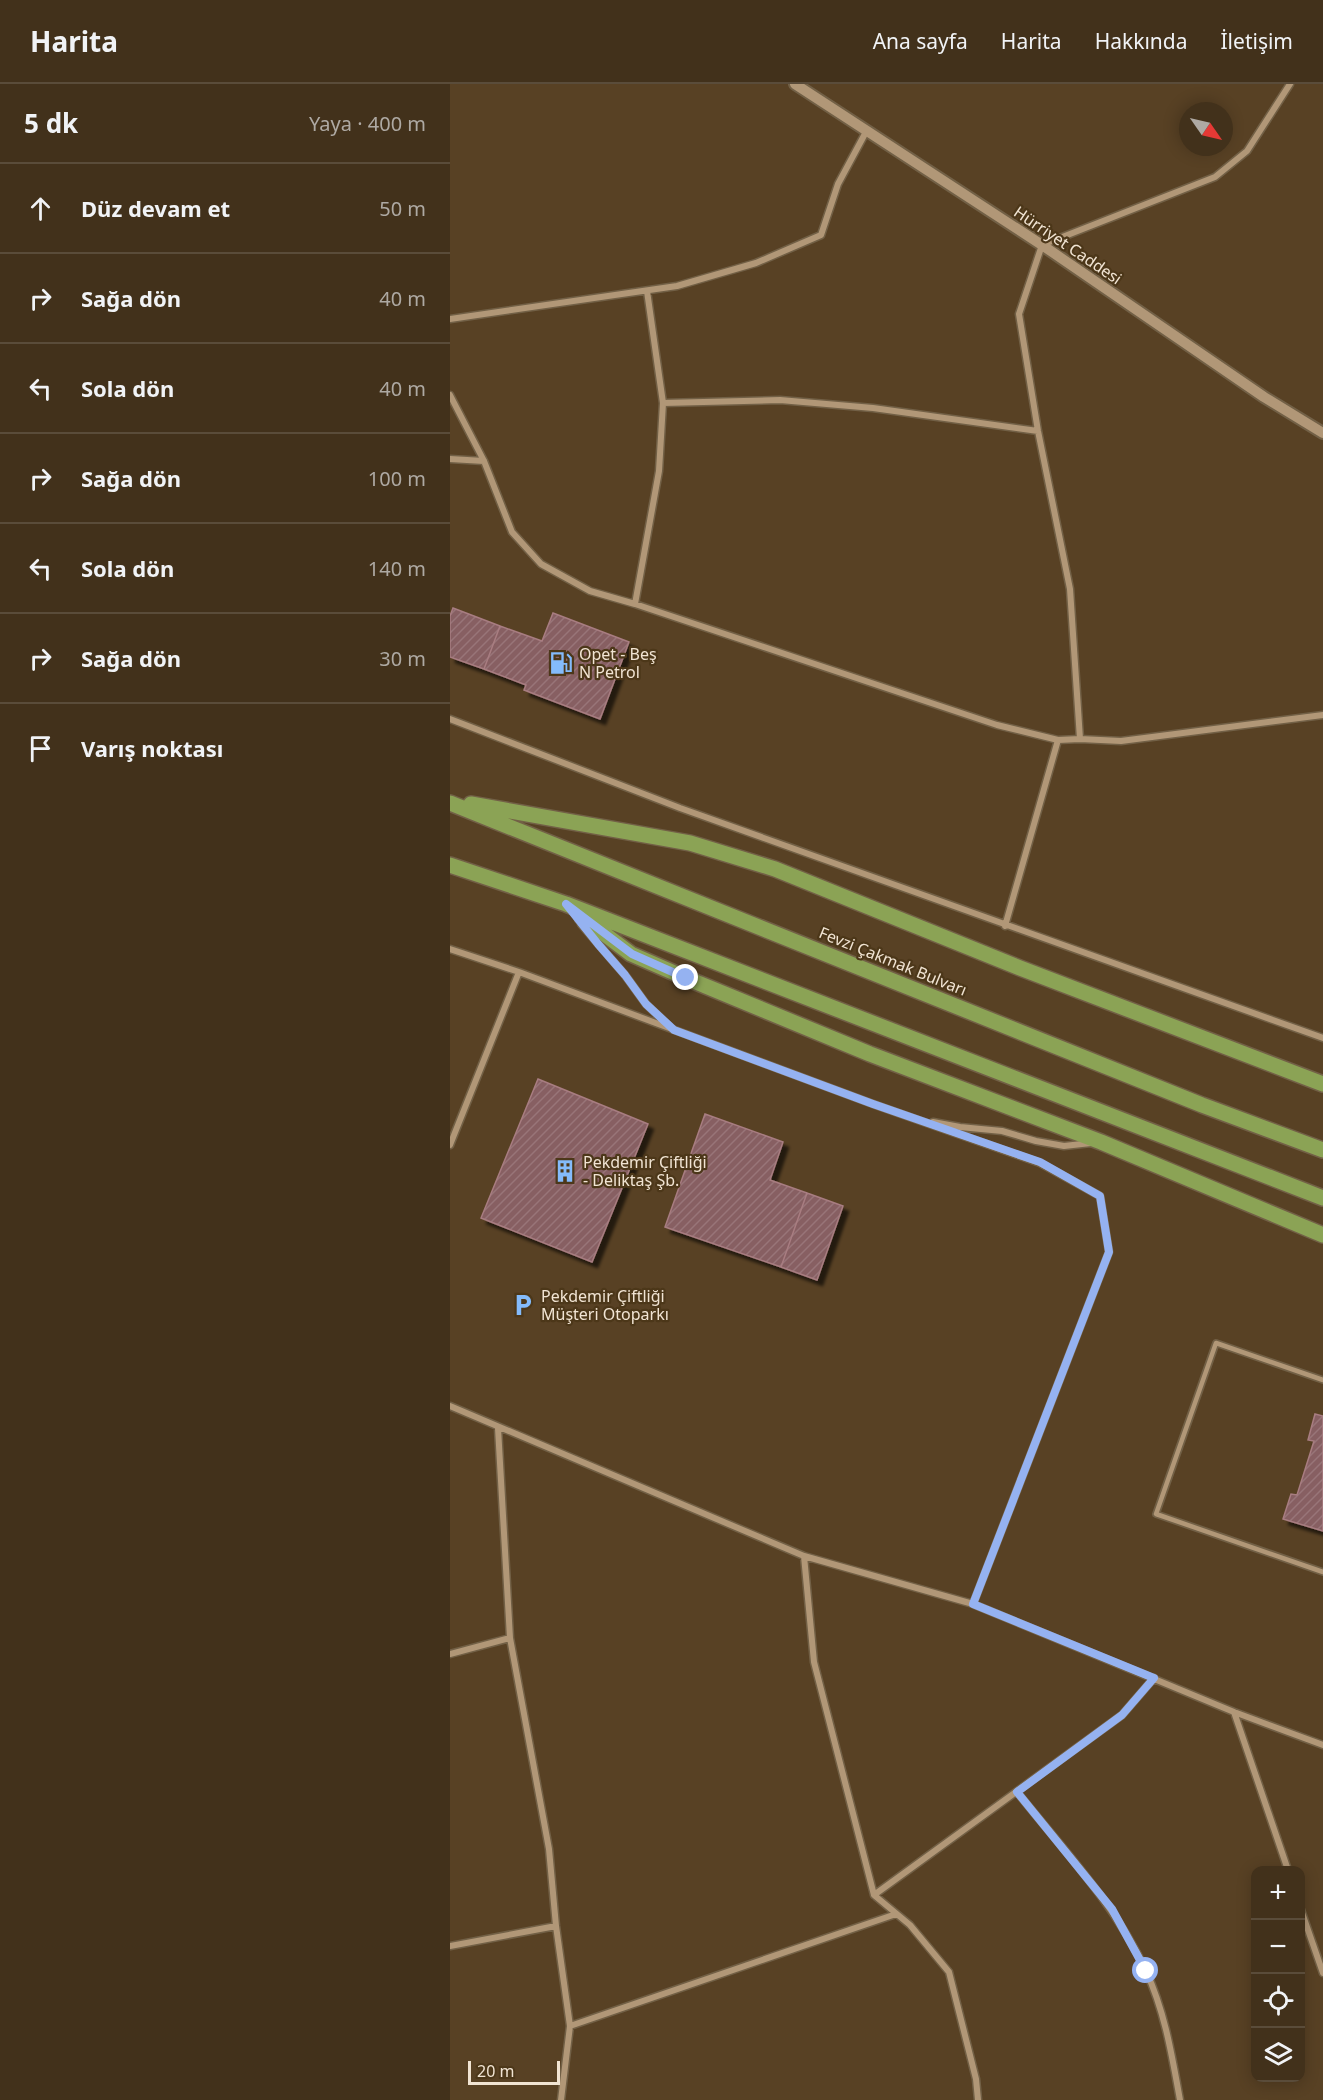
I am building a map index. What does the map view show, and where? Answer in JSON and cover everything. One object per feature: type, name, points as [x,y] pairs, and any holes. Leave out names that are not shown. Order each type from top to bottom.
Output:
[{"type":"main road","points":[[450,802],[690,843],[775,869],[1020,968],[1323,1084]]},
{"type":"main road","name":"Fevzi Çakmak Bulvarı","points":[[450,802],[1202,1105],[1323,1150]]},
{"type":"main road","points":[[450,866],[566,904],[1323,1198]]},
{"type":"main road","points":[[566,904],[632,954],[870,1053],[1101,1142],[1323,1235]]},
{"type":"street","name":"Hürriyet Caddesi","points":[[795,84],[1042,246],[1264,397],[1323,433]]},
{"type":"street","points":[[1080,738],[1070,588],[1038,431],[1019,315],[1042,246],[1215,177],[1246,151],[1290,84]]},
{"type":"street","points":[[450,320],[677,286],[756,263],[821,235],[838,184],[867,130]]},
{"type":"street","points":[[635,604],[659,471],[663,403],[647,291]]},
{"type":"street","points":[[450,395],[484,461],[512,532],[541,564],[590,591],[997,725],[1058,740],[1080,738],[1121,741],[1323,715]]},
{"type":"street","points":[[663,403],[780,400],[873,408],[1038,431]]},
{"type":"street","points":[[450,459],[484,461]]},
{"type":"street","points":[[450,719],[680,808],[1323,1038]]},
{"type":"street","points":[[1005,926],[1058,740]]},
{"type":"street","points":[[566,904],[646,1004],[674,1030]]},
{"type":"street","points":[[450,949],[519,972],[906,1116],[1040,1162],[1100,1196],[1109,1252],[973,1604]]},
{"type":"street","points":[[450,1145],[519,972]]},
{"type":"street","points":[[906,1116],[960,1127],[1002,1131],[1064,1146],[1101,1142]]},
{"type":"street","points":[[450,1406],[804,1556],[973,1604],[1234,1712],[1323,1745]]},
{"type":"street","points":[[498,1428],[510,1638],[549,1849],[556,1926],[570,2026],[562,2099],[554,2100]]},
{"type":"street","points":[[804,1556],[814,1662],[874,1895],[910,1925],[949,1971],[976,2079],[978,2100]]},
{"type":"street","points":[[450,1654],[510,1638]]},
{"type":"street","points":[[874,1895],[1122,1715],[1154,1678]]},
{"type":"street","points":[[1234,1712],[1287,1866]]},
{"type":"street","points":[[1017,1792],[1112,1909],[1146,1971],[1164,2020],[1180,2100]]},
{"type":"street","points":[[570,2026],[896,1914]]},
{"type":"street","points":[[1305,1920],[1323,1973]]},
{"type":"street","points":[[450,1947],[556,1926]]},
{"type":"lane","points":[[1323,1380],[1216,1343],[1156,1514],[1323,1572]]},
{"type":"building","points":[[453,608],[500,626],[484,669],[450,657],[450,616]]},
{"type":"building","points":[[553,613],[629,642],[600,719],[524,690],[526,685],[484,669],[500,626],[542,641]]},
{"type":"building","name":"Pekdemir Çiftliği - Deliktaş Şb.","points":[[538,1079],[648,1124],[592,1262],[481,1218]]},
{"type":"building","points":[[705,1114],[783,1142],[770,1180],[807,1193],[781,1267],[665,1227]]},
{"type":"building","points":[[807,1193],[843,1206],[817,1280],[781,1267]]},
{"type":"building","points":[[1315,1414],[1323,1416],[1323,1531],[1283,1519],[1291,1494],[1297,1495],[1314,1441],[1308,1440]]},
{"type":"place","name":"Opet - Beş N Petrol","points":[[561,663]]},
{"type":"place","name":"Pekdemir Çiftliği - Deliktaş Şb.","points":[[565,1171]]},
{"type":"place","name":"Pekdemir Çiftliği Müşteri Otoparkı","points":[[523,1305]]},
{"type":"route","points":[[686,978],[632,954],[566,904],[646,1004],[674,1030],[873,1104],[1040,1162],[1100,1196],[1109,1252],[973,1604],[1154,1678],[1122,1715],[1017,1792],[1112,1909],[1146,1971]]}]
